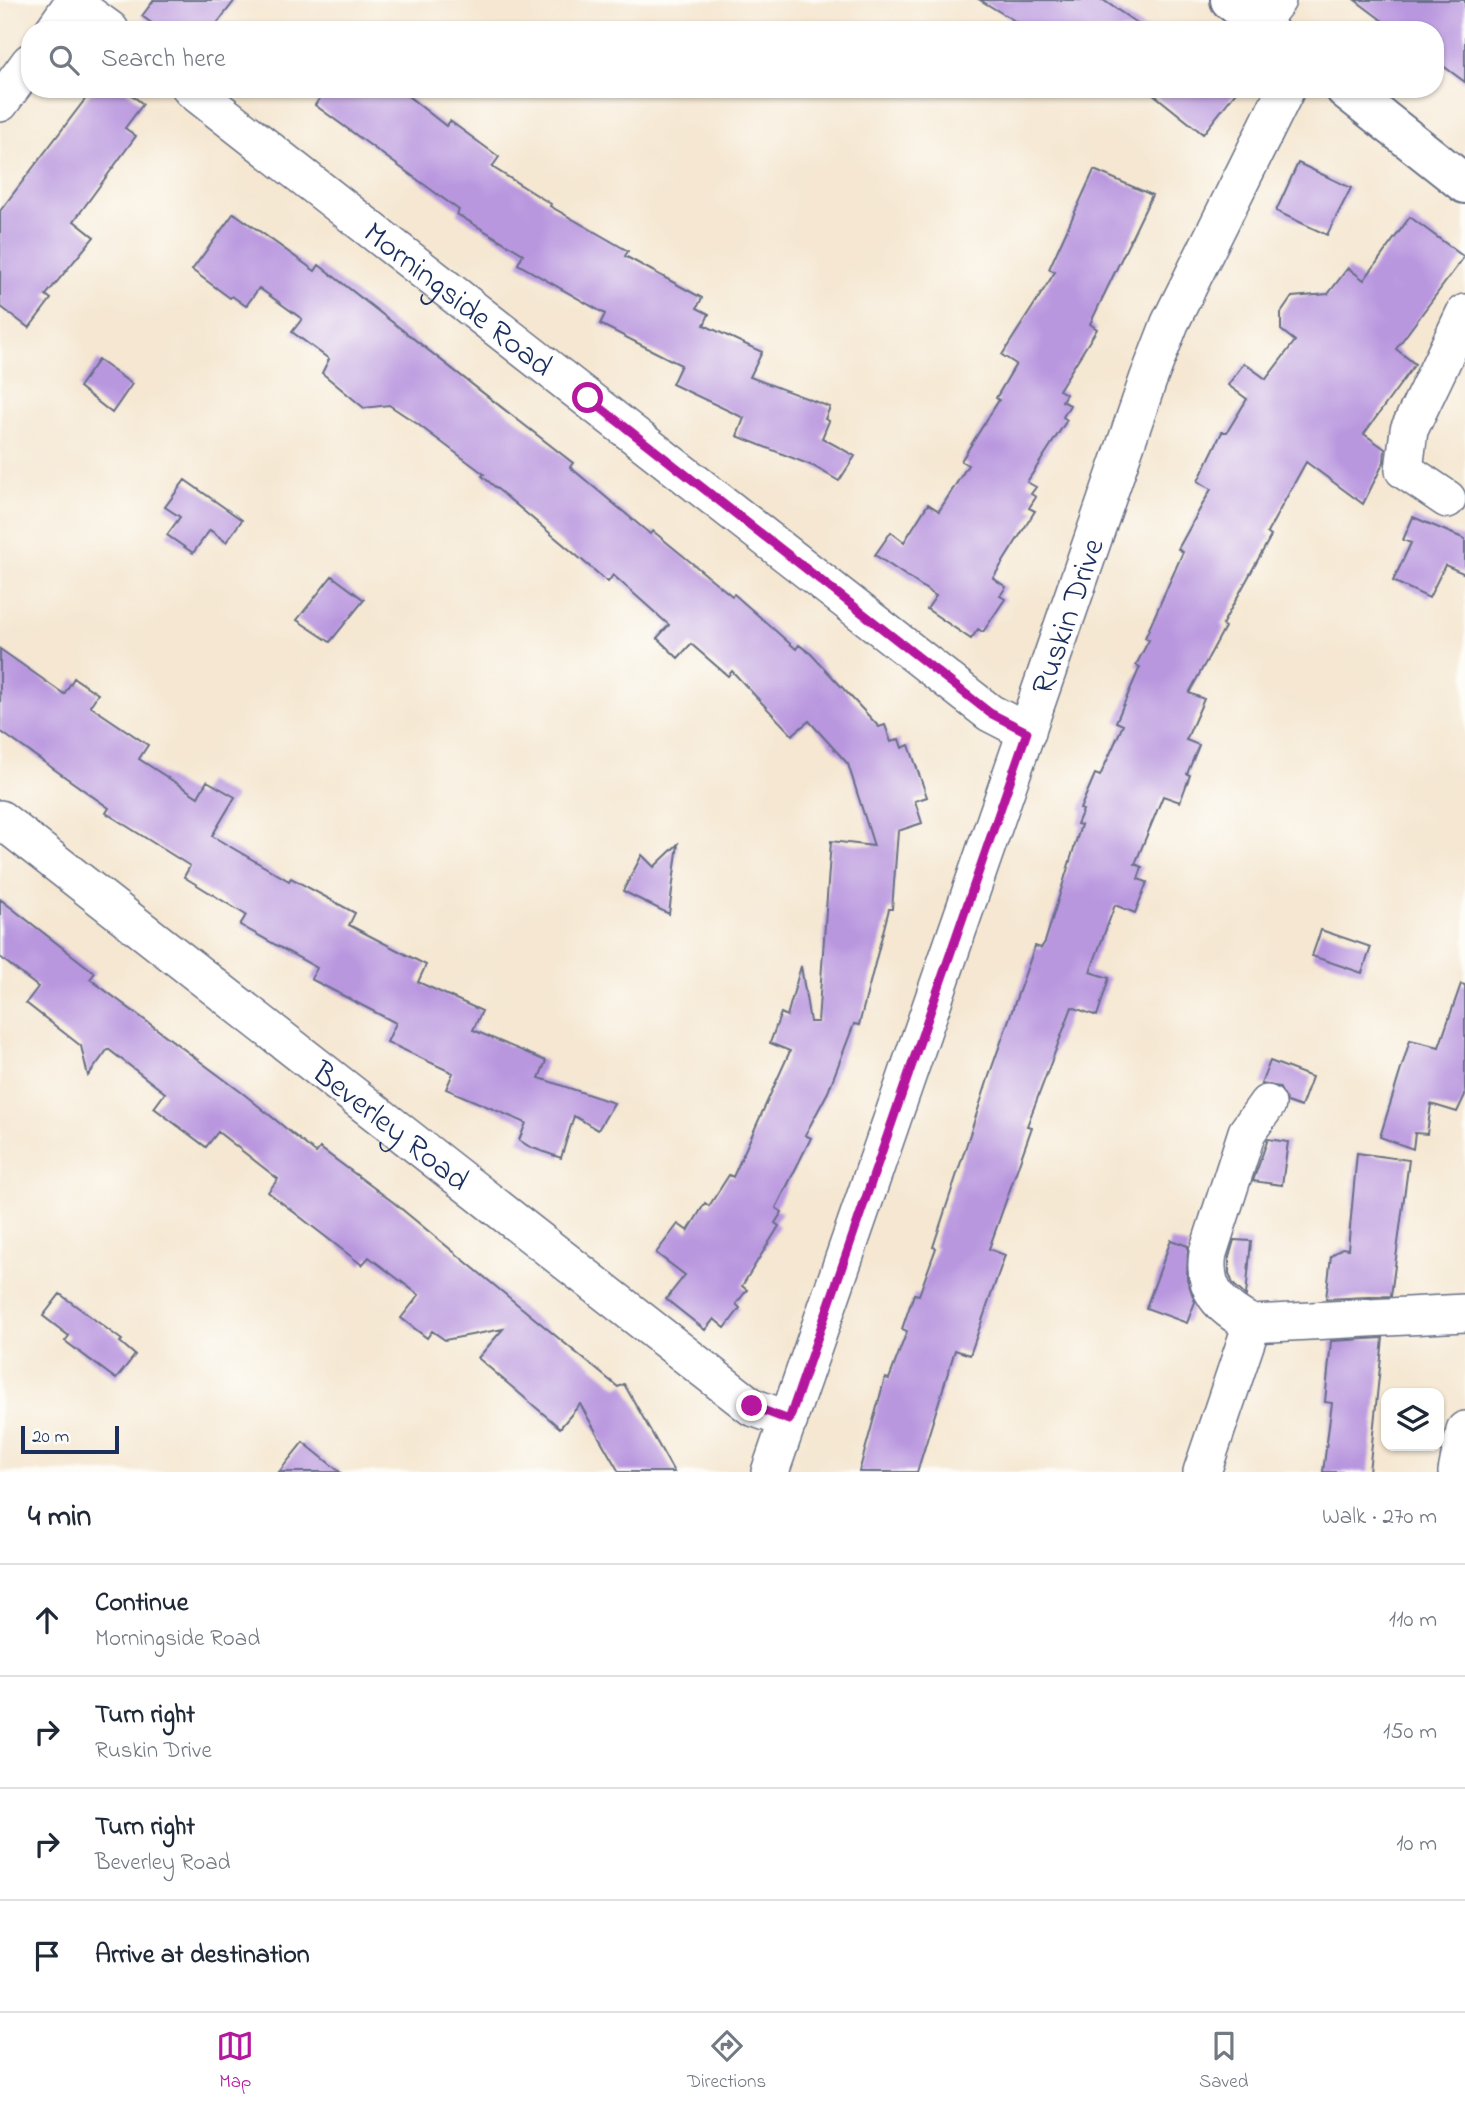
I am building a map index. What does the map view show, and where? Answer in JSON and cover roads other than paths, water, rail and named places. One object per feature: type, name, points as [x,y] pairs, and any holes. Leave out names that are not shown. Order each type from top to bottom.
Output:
[{"type":"main road","points":[[1357,98],[1463,179]]},
{"type":"street","points":[[67,11],[90,21]]},
{"type":"street","points":[[0,103],[21,74]]},
{"type":"street","name":"Morningside Road","points":[[203,98],[990,713],[1027,732]]},
{"type":"street","name":"Ruskin Drive","points":[[770,1472],[1027,732],[1181,329],[1215,263],[1282,98]]},
{"type":"street","points":[[1447,499],[1404,470],[1409,430],[1465,313]]},
{"type":"street","name":"Beverley Road","points":[[0,819],[741,1398],[752,1406],[789,1420]]},
{"type":"street","points":[[1268,1104],[1247,1132],[1206,1267],[1215,1298],[1229,1312],[1252,1324],[1465,1312]]},
{"type":"street","points":[[1202,1472],[1252,1324]]},
{"type":"street","points":[[1457,1472],[1465,1430]]}]
